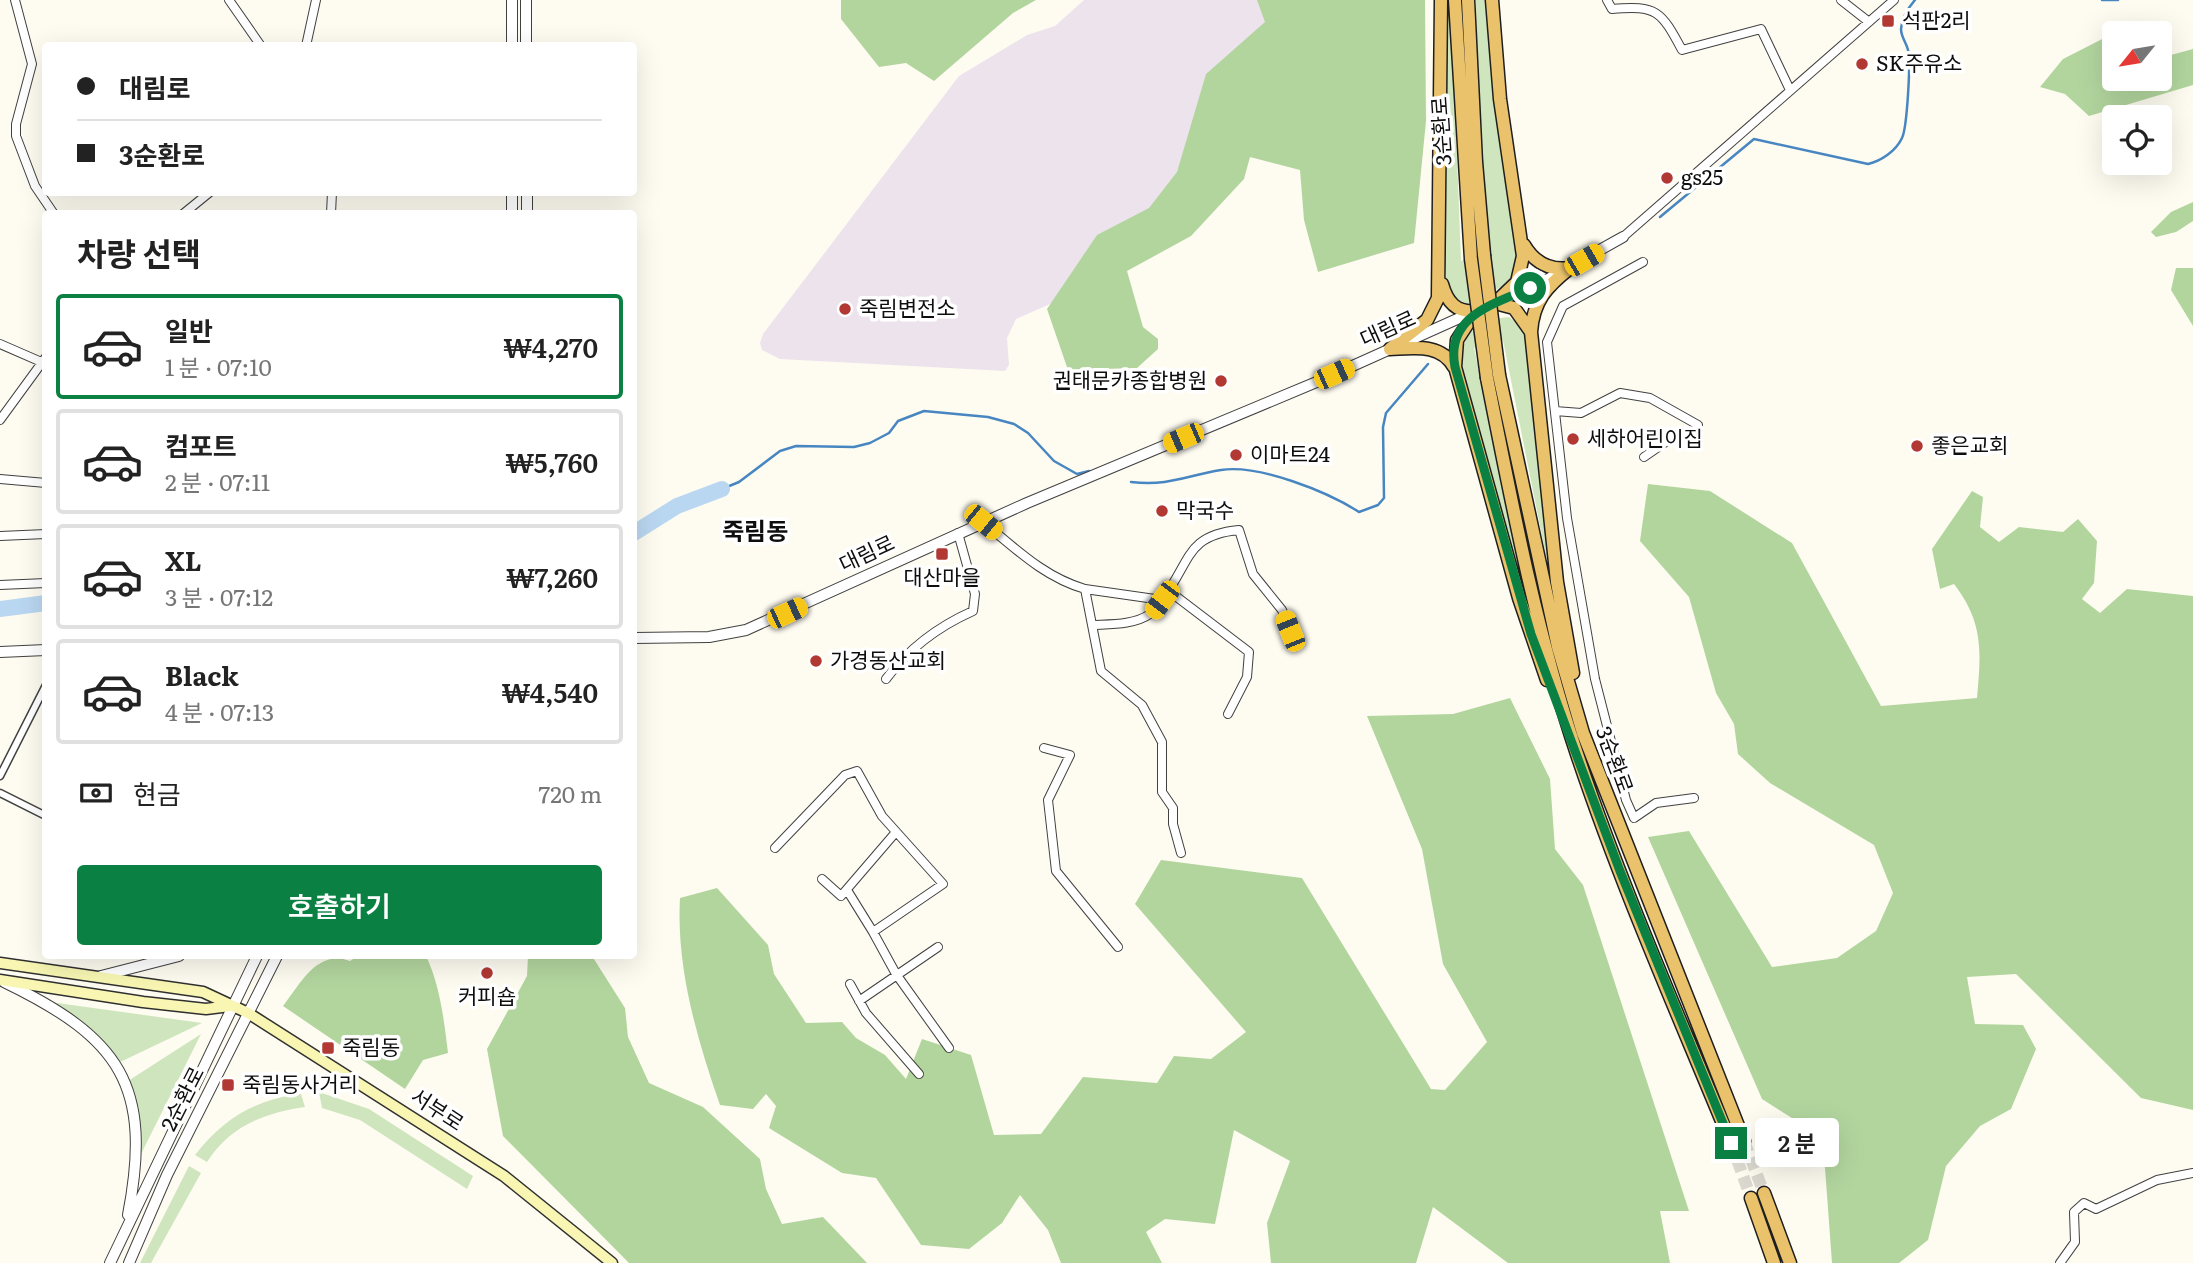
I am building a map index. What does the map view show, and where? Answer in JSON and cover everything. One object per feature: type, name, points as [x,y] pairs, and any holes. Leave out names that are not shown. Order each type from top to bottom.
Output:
[{"type":"highway","points":[[1390,349],[1430,316],[1438,298],[1441,0]]},
{"type":"highway","name":"3순환로","points":[[1454,0],[1471,259],[1493,376],[1552,672],[1597,807],[1737,1142],[1599,779],[1558,647],[1493,376],[1476,162],[1468,0]]},
{"type":"highway","points":[[1492,0],[1500,99],[1523,256],[1520,277],[1509,292],[1495,303]]},
{"type":"highway","points":[[1522,240],[1530,255],[1541,263],[1558,269],[1570,268]]},
{"type":"highway","points":[[1570,268],[1541,295],[1531,332],[1557,583],[1570,662],[1599,779]]},
{"type":"highway","points":[[1440,277],[1444,293],[1452,305],[1463,311],[1476,311]]},
{"type":"highway","points":[[1495,303],[1514,308],[1531,332]]},
{"type":"highway","points":[[1476,311],[1457,340],[1455,367],[1531,634],[1597,807]]},
{"type":"highway","points":[[1390,349],[1438,350],[1447,356],[1455,367]]},
{"type":"highway","points":[[1764,1193],[1790,1263]]},
{"type":"highway","points":[[1751,1198],[1774,1263]]},
{"type":"main road","name":"서부로","points":[[0,963],[203,992],[248,1013],[504,1176],[612,1263]]},
{"type":"main road","name":"서부로","points":[[0,980],[142,1002],[206,1009],[230,1006]]},
{"type":"street","points":[[229,0],[258,42]]},
{"type":"street","points":[[307,42],[316,0]]},
{"type":"street","points":[[512,0],[512,42]]},
{"type":"street","points":[[526,0],[526,42]]},
{"type":"street","points":[[1607,0],[1612,9],[1643,6],[1663,15],[1682,50],[1761,29],[1790,90]]},
{"type":"street","points":[[1841,0],[1869,22]]},
{"type":"street","name":"대림로","points":[[637,639],[709,637],[746,630],[983,522],[1390,349],[1570,268],[1623,237],[1894,0]]},
{"type":"street","points":[[19,1],[32,64],[16,124],[16,136],[42,195]]},
{"type":"street","points":[[188,210],[205,196]]},
{"type":"street","points":[[1643,262],[1563,306],[1547,342],[1567,518],[1595,679],[1626,800],[1634,818],[1656,803],[1694,798]]},
{"type":"street","points":[[1,346],[42,361]]},
{"type":"street","points":[[0,420],[42,366]]},
{"type":"street","points":[[1555,411],[1581,414],[1620,393],[1650,398],[1698,425],[1697,435],[1670,439],[1644,457]]},
{"type":"street","points":[[0,479],[42,483]]},
{"type":"street","points":[[983,522],[1043,571],[1063,582],[1085,589],[1162,600]]},
{"type":"street","points":[[1092,625],[1135,621],[1152,613],[1169,591],[1194,546],[1222,532],[1239,530],[1253,575],[1282,610],[1290,631]]},
{"type":"street","points":[[886,680],[910,650],[945,623],[973,611],[975,594],[958,533]]},
{"type":"street","points":[[0,536],[42,534]]},
{"type":"street","points":[[0,585],[42,583]]},
{"type":"street","points":[[1085,589],[1101,671],[1142,705],[1162,742],[1162,792],[1173,808],[1172,824],[1181,853]]},
{"type":"street","points":[[1169,591],[1249,652],[1247,677],[1228,714]]},
{"type":"street","points":[[0,652],[42,650]]},
{"type":"street","points":[[0,776],[42,693]]},
{"type":"street","points":[[1044,748],[1070,755],[1048,800],[1056,871],[1118,947]]},
{"type":"street","points":[[775,848],[845,775],[857,771],[882,816],[943,884],[873,932]]},
{"type":"street","points":[[0,793],[42,814]]},
{"type":"street","points":[[822,879],[841,896],[896,832]]},
{"type":"street","points":[[846,890],[896,974],[949,1048]]},
{"type":"street","points":[[859,1001],[938,947]]},
{"type":"street","points":[[98,976],[166,959]]},
{"type":"street","name":"2순환로","points":[[110,1263],[230,1006],[255,959]]},
{"type":"street","name":"2순환로","points":[[129,1263],[167,1175],[276,959]]},
{"type":"street","points":[[0,980],[44,1002],[83,1027],[111,1059],[125,1083],[134,1108],[138,1148],[125,1231]]},
{"type":"street","points":[[850,984],[866,1013],[919,1074]]},
{"type":"street","points":[[2060,1263],[2074,1242],[2074,1212],[2084,1203],[2096,1209],[2157,1180],[2193,1173]]},
{"type":"street","points":[[599,1251],[603,1263]]},
{"type":"shaded area","points":[[1084,0],[1318,0],[1193,207],[1057,301],[1016,319],[1007,338],[1009,365],[1005,371],[780,359],[762,350],[760,343],[763,334],[959,76],[1027,35],[1055,26]]},
{"type":"green space","points":[[841,0],[1036,0],[1013,13],[934,81],[906,63],[879,67],[841,19]]},
{"type":"green space","points":[[1257,0],[1425,0],[1426,121],[1414,243],[1318,272],[1304,220],[1300,170],[1250,157],[1244,179],[1191,236],[1127,271],[1143,327],[1158,339],[1158,349],[1137,368],[1068,370],[1047,309],[1097,235],[1149,208],[1177,172],[1206,74],[1265,22]]},
{"type":"green space","points":[[1445,0],[1451,0],[1461,261],[1491,255],[1484,191],[1476,32],[1476,0],[1487,0],[1518,265],[1507,284],[1465,305],[1457,303],[1447,288],[1444,256]]},
{"type":"green space","points":[[2102,39],[2102,91],[2172,91],[2172,55],[2193,49],[2193,85],[2126,105],[2102,105],[2102,112],[2089,116],[2065,94],[2040,87],[2063,59]]},
{"type":"green space","points":[[2193,202],[2193,221],[2176,232],[2156,237],[2151,232],[2171,212]]},
{"type":"green space","points":[[2176,268],[2193,268],[2193,326],[2171,290]]},
{"type":"green space","points":[[1509,317],[1524,328],[1555,601],[1503,340],[1474,348],[1530,612],[1528,613],[1459,366],[1464,345],[1472,331],[1487,321]]},
{"type":"green space","points":[[1648,484],[1710,491],[1792,543],[1881,706],[1977,698],[1979,652],[1976,625],[1964,598],[1954,584],[1940,589],[1932,549],[1972,491],[1983,497],[1980,527],[1999,542],[2019,527],[2063,532],[2078,519],[2097,541],[2094,583],[2082,599],[2100,613],[2127,589],[2193,596],[2193,1110],[2141,1098],[2016,974],[1967,977],[1975,1024],[2023,1025],[2036,1049],[2011,1109],[1980,1126],[1946,1166],[1928,1240],[1899,1263],[1832,1263],[1825,1168],[1814,1132],[1762,1099],[1648,837],[1689,831],[1772,967],[1837,958],[1876,931],[1893,893],[1874,845],[1770,783],[1738,754],[1734,724],[1716,693],[1689,597],[1640,541]]},
{"type":"green space","points":[[1510,698],[1550,779],[1555,849],[1583,885],[1689,1211],[1660,1211],[1670,1263],[1508,1263],[1433,1207],[1416,1263],[1271,1263],[1267,1223],[1290,1161],[1234,1130],[1215,1224],[1165,1219],[1146,1232],[1162,1263],[1061,1263],[1048,1230],[1020,1195],[1002,1223],[969,1249],[921,1245],[876,1178],[842,1173],[769,1128],[776,1106],[766,1094],[753,1109],[720,1105],[703,1055],[690,1003],[681,951],[680,898],[717,888],[768,945],[774,974],[806,1023],[842,1022],[856,1038],[885,1055],[906,1079],[922,1039],[971,1055],[994,1135],[1041,1134],[1083,1077],[1157,1083],[1174,1056],[1211,1059],[1246,1032],[1135,904],[1161,860],[1302,878],[1431,1089],[1445,1090],[1487,1042],[1443,964],[1422,849],[1367,716],[1453,714]]},
{"type":"green space","points":[[338,959],[427,959],[431,967],[441,1003],[448,1053],[423,1060],[405,1089],[283,1006],[303,978],[319,964]]},
{"type":"green space","points":[[528,959],[594,959],[625,1008],[628,1037],[649,1083],[703,1107],[760,1159],[766,1189],[782,1224],[823,1217],[867,1263],[629,1263],[503,1136],[487,1049],[527,976]]},
{"type":"green space","points":[[50,1002],[202,1023],[116,1064],[86,1029]]},
{"type":"green space","points":[[201,1034],[139,1158],[138,1116],[128,1081]]},
{"type":"green space","points":[[319,1092],[369,1109],[473,1176],[467,1189],[360,1120],[322,1108]]},
{"type":"green space","points":[[301,1094],[305,1107],[276,1113],[249,1123],[226,1139],[207,1162],[195,1155],[217,1131],[242,1113],[269,1101]]},
{"type":"green space","points":[[189,1166],[201,1173],[151,1263],[140,1263]]},
{"type":"waterway","points":[[1660,217],[1754,139],[1868,164],[1892,151],[1904,132],[1908,95],[1909,57],[1901,29],[1906,13],[1915,0]]},
{"type":"waterway","points":[[2102,0],[2118,0]]},
{"type":"waterway","points":[[1131,482],[1167,482],[1237,469],[1293,481],[1330,496],[1359,512],[1378,505],[1384,498],[1383,427],[1386,413],[1428,364]]},
{"type":"waterway","points":[[722,489],[739,482],[780,451],[796,446],[854,447],[870,443],[889,433],[898,421],[924,411],[988,417],[1014,424],[1028,433],[1054,461],[1077,474],[1089,471]]},
{"type":"waterway","points":[[637,531],[677,506],[722,489]]},
{"type":"waterway","points":[[0,609],[42,604]]},
{"type":"tunnel","points":[[1744,1141],[1764,1193]]},
{"type":"tunnel","points":[[1731,1143],[1751,1198]]},
{"type":"place","name":"석판2리","points":[[1888,21]]},
{"type":"place","name":"SK주유소","points":[[1862,64]]},
{"type":"place","name":"gs25","points":[[1667,178]]},
{"type":"place","name":"죽림변전소","points":[[845,309]]},
{"type":"place","name":"권태문카종합병원","points":[[1221,381]]},
{"type":"place","name":"세하어린이집","points":[[1573,439]]},
{"type":"place","name":"좋은교회","points":[[1917,446]]},
{"type":"place","name":"이마트24","points":[[1236,455]]},
{"type":"place","name":"막국수","points":[[1162,511]]},
{"type":"place","name":"대산마을","points":[[942,554]]},
{"type":"place","name":"가경동산교회","points":[[816,661]]},
{"type":"place","name":"커피숍","points":[[487,973]]},
{"type":"place","name":"죽림동","points":[[328,1048]]},
{"type":"place","name":"죽림동사거리","points":[[228,1085]]},
{"type":"district","name":"죽림동","points":[[755,532]]},
{"type":"route","points":[[1530,288],[1476,311],[1466,321],[1454,351],[1455,367],[1519,598],[1546,677],[1620,871],[1731,1143]]}]
